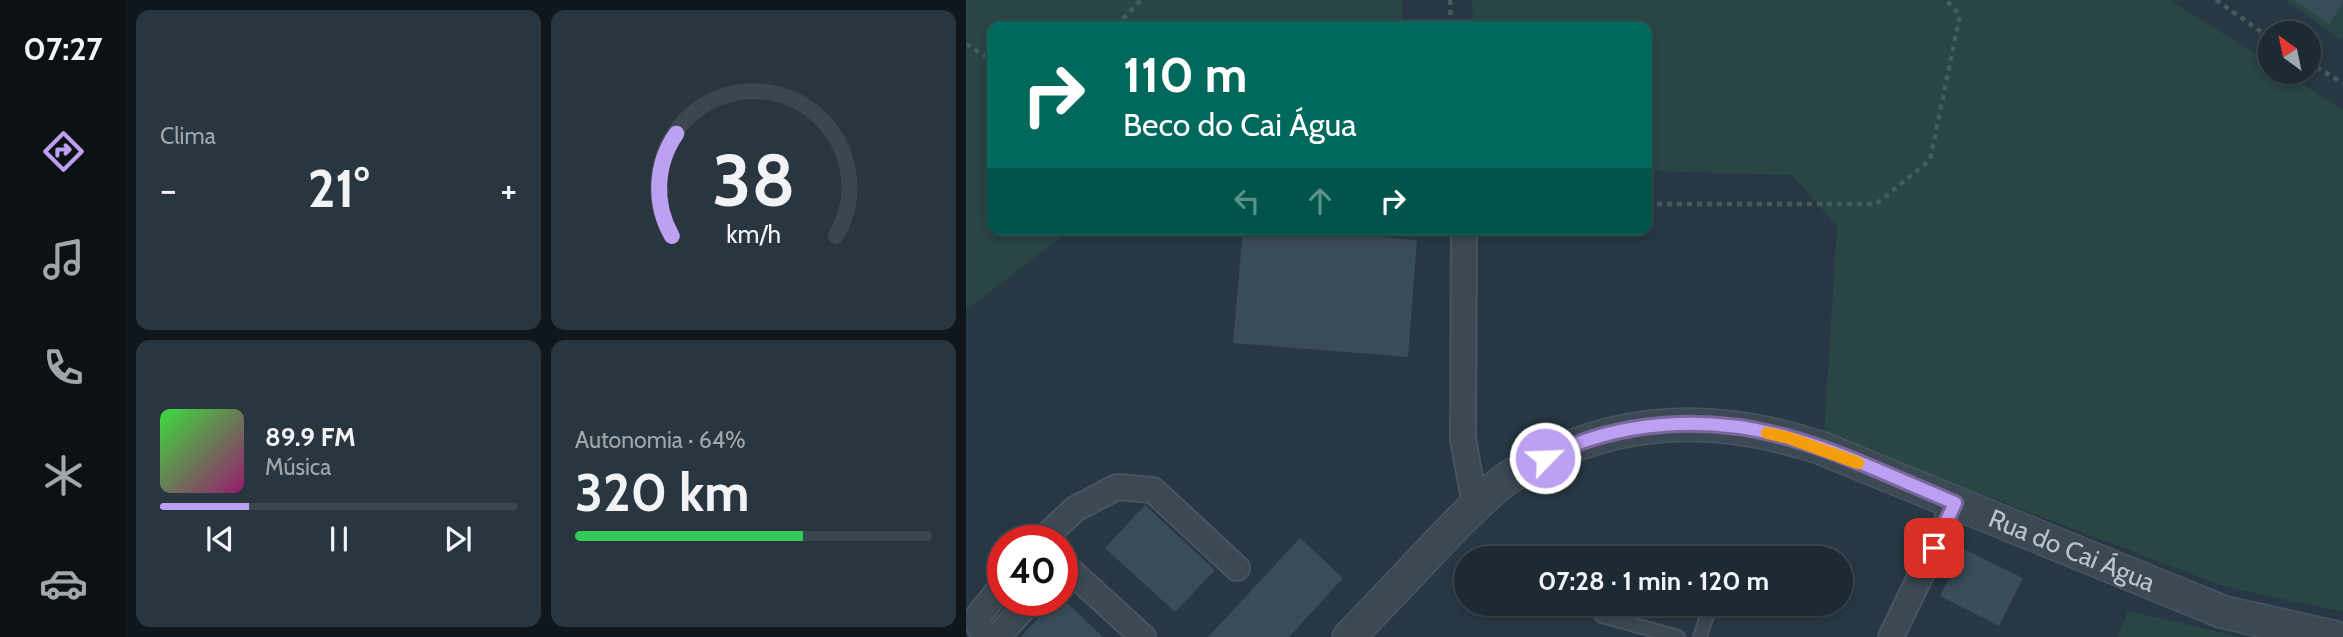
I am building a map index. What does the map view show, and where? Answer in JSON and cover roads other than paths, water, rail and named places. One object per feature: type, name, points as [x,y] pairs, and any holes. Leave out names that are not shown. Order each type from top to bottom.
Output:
[{"type":"street","points":[[1464,235],[1463,439],[1475,505]]},
{"type":"street","name":"Rua do Cai Água","points":[[1349,637],[1475,505],[1509,477],[1562,449],[1620,430],[1680,423],[1740,427],[1789,438],[2222,612],[2333,637]]},
{"type":"street","points":[[1058,525],[1074,509],[1117,487],[1153,490],[1237,568]]},
{"type":"street","points":[[1891,637],[1955,503]]},
{"type":"street","points":[[1078,578],[1143,637]]},
{"type":"street","points":[[986,637],[975,620],[987,605]]},
{"type":"street","points":[[997,637],[1016,616]]},
{"type":"lane","points":[[1602,616],[1678,637]]},
{"type":"lane","points":[[1700,637],[1707,616]]}]
